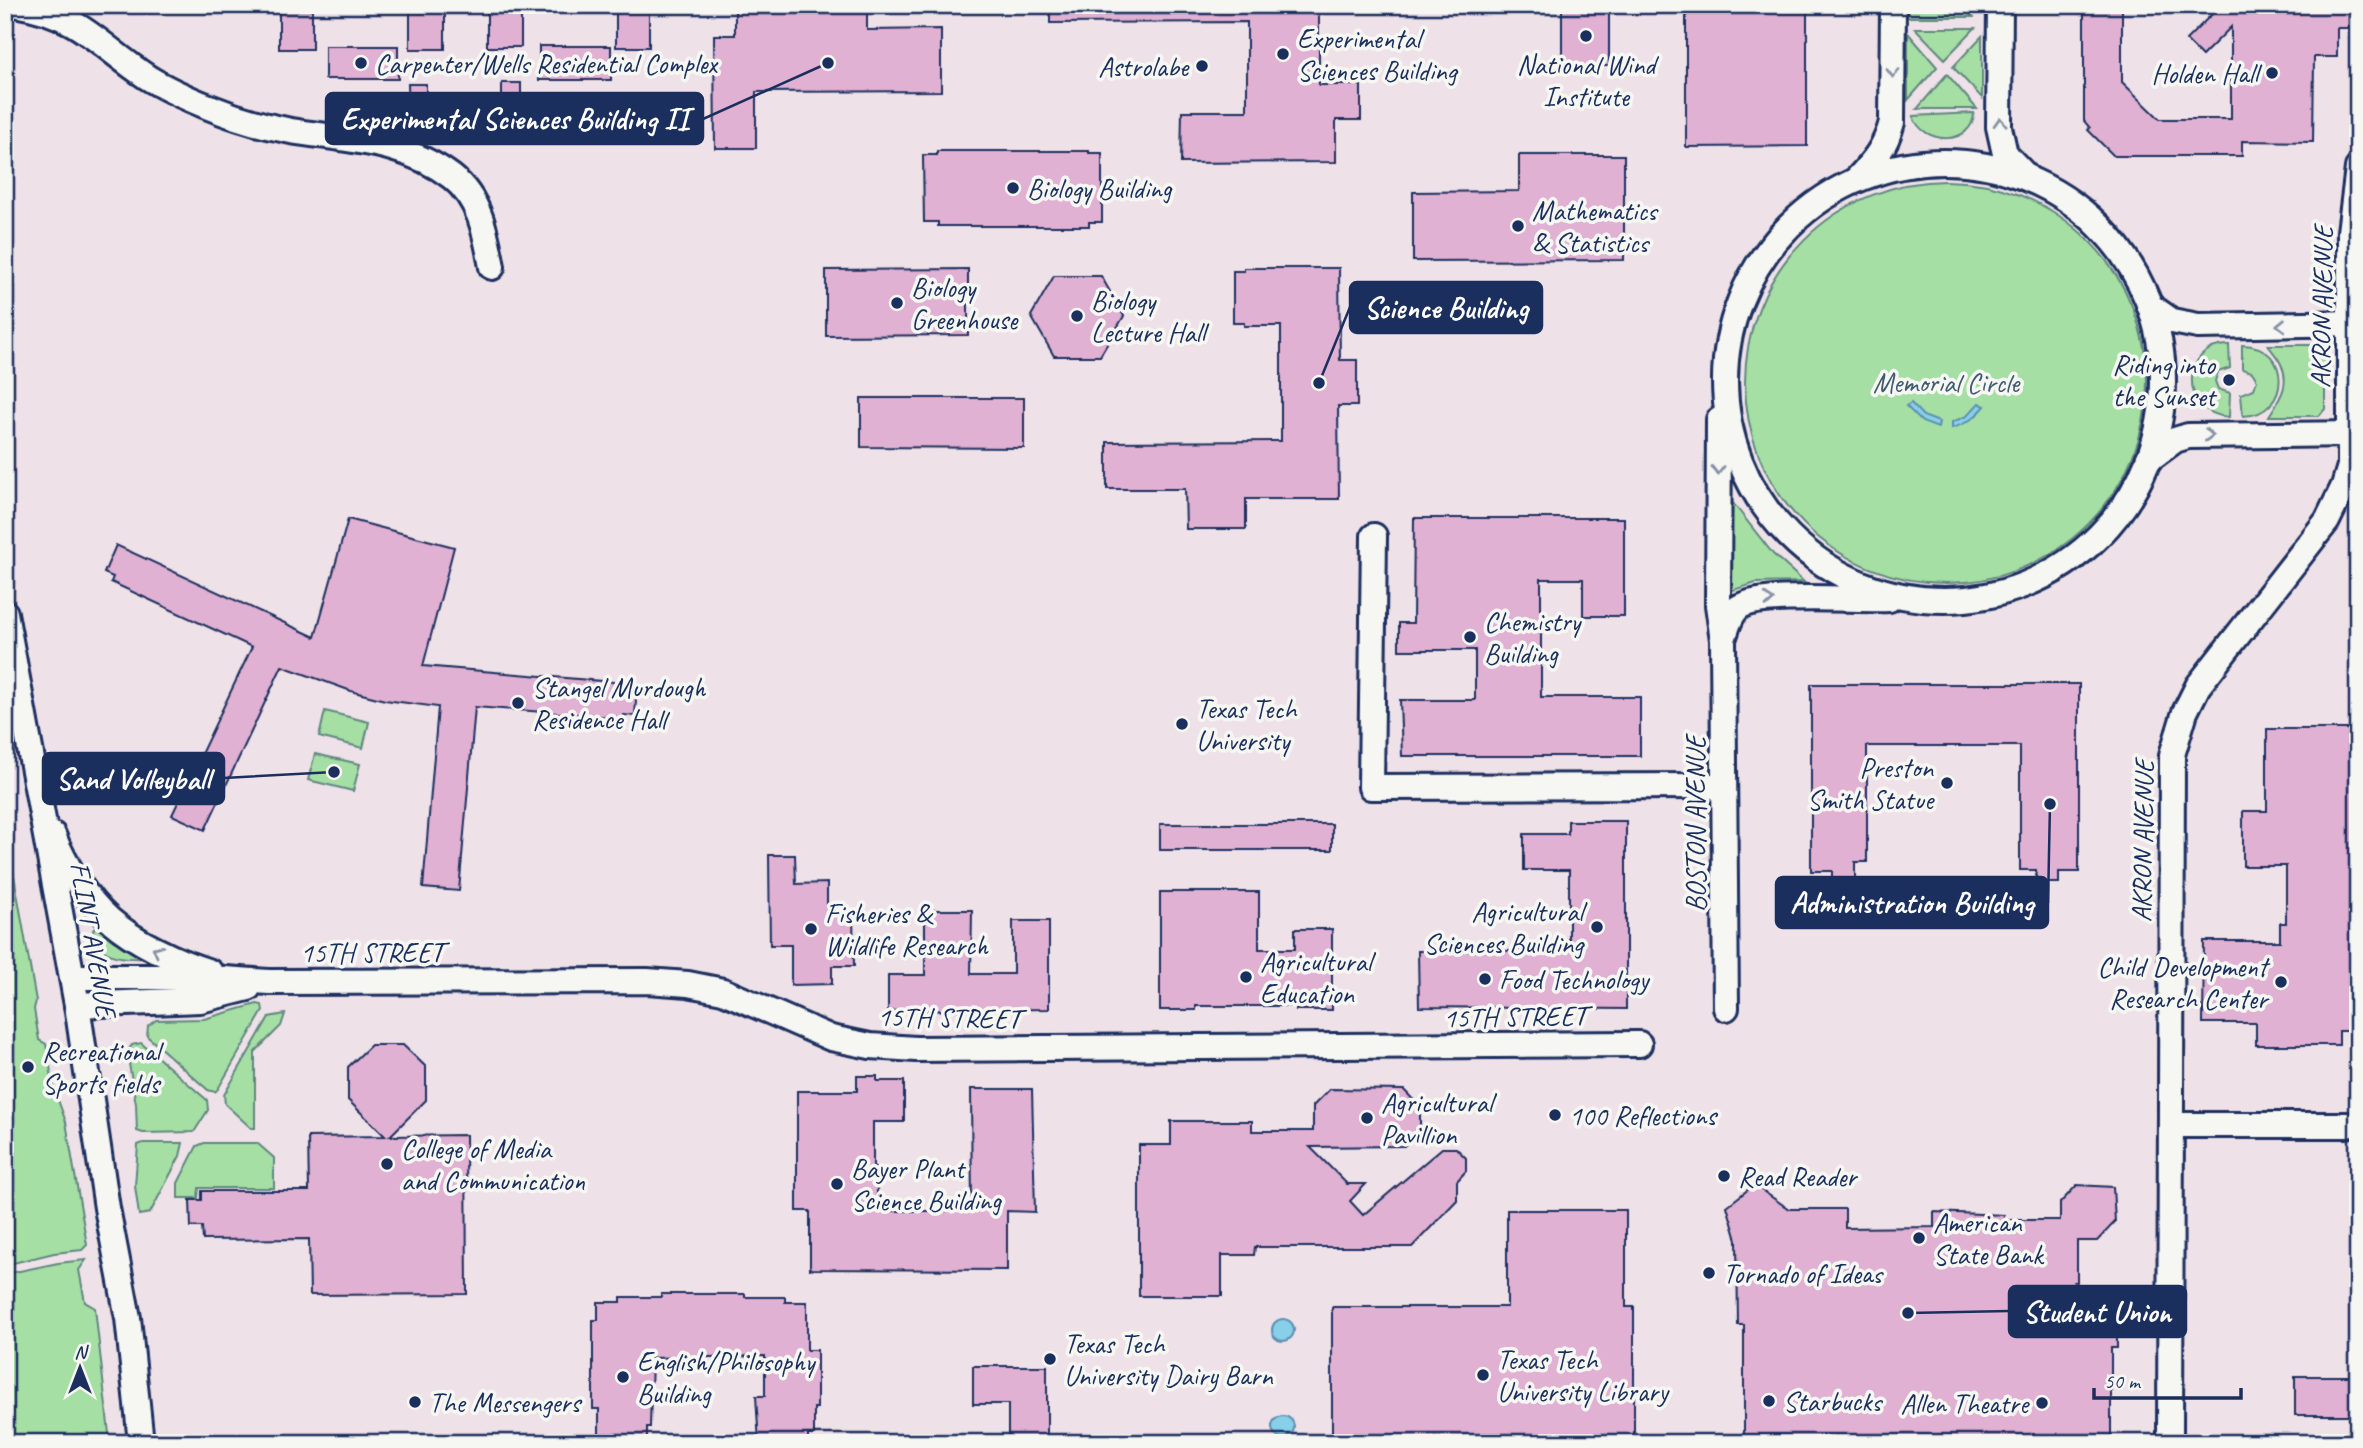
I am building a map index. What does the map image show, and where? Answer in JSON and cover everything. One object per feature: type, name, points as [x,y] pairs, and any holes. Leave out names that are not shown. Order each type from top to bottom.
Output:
[{"type":"street","points":[[19,5],[52,13],[82,27],[148,77],[248,122],[289,131],[376,143],[432,164],[454,179],[469,194],[480,214],[492,267]]},
{"type":"street","points":[[1854,181],[1878,156],[1887,140],[1892,122],[1893,5]]},
{"type":"street","points":[[2000,5],[1999,127],[2005,155],[2030,180]]},
{"type":"street","points":[[1946,162],[1989,167],[2030,180],[2068,201],[2101,228],[2128,262],[2150,305],[2160,342],[2163,385],[2158,428],[2148,460],[2135,488],[2110,524],[2079,554],[2023,585],[1982,596],[1939,600],[1876,589],[1836,572],[1801,548],[1779,525],[1759,500],[1739,462],[1727,421],[1724,378],[1725,352],[1744,288],[1762,257],[1790,224],[1806,210],[1854,181],[1903,166],[1946,162]]},
{"type":"street","name":"AKRON AVENUE","points":[[2170,1443],[2170,777],[2176,737],[2185,712],[2204,678],[2327,521],[2341,493],[2350,466],[2354,434],[2350,232],[2358,168]]},
{"type":"street","points":[[2150,305],[2172,321],[2191,326],[2353,324]]},
{"type":"street","name":"BOSTON AVENUE","points":[[1724,378],[1718,431],[1718,605],[1723,640],[1726,1008]]},
{"type":"street","points":[[2148,460],[2175,440],[2188,436],[2354,434]]},
{"type":"street","points":[[1374,536],[1371,788],[1724,786]]},
{"type":"street","name":"BOSTON AVENUE","points":[[1723,640],[1730,618],[1738,607],[1751,601],[1918,598]]},
{"type":"street","name":"FLINT AVENUE","points":[[5,613],[77,1004],[107,1208],[128,1318],[141,1443]]},
{"type":"street","points":[[36,787],[62,854],[95,905],[110,920],[170,957],[207,971],[269,982]]},
{"type":"street","name":"15TH STREET","points":[[72,976],[196,977],[269,982],[647,981],[688,984],[723,991],[831,1038],[870,1046],[916,1049],[1639,1044]]},
{"type":"street","name":"15TH STREET","points":[[77,1004],[201,1000],[269,982]]},
{"type":"street","points":[[2172,1125],[2347,1125]]},
{"type":"shaded area","name":"Texas Tech University","points":[[5,5],[2358,5],[2358,1443],[5,1443]]},
{"type":"green space","points":[[1901,5],[1959,5],[1973,17],[1901,17]]},
{"type":"green space","points":[[1915,28],[1975,28],[1945,59]]},
{"type":"green space","points":[[1908,33],[1937,67],[1908,100]]},
{"type":"green space","points":[[1982,36],[1982,98],[1953,67]]},
{"type":"green space","points":[[1947,74],[1977,109],[1917,109]]},
{"type":"green space","points":[[1974,113],[1972,124],[1965,132],[1947,138],[1927,133],[1918,126],[1913,116]]},
{"type":"green space","name":"Memorial Circle","points":[[1946,181],[1985,185],[2023,197],[2057,215],[2088,240],[2113,271],[2131,305],[2143,343],[2147,382],[2143,421],[2131,459],[2113,493],[2088,524],[2057,549],[2023,567],[1985,579],[1946,583],[1907,579],[1869,567],[1835,549],[1804,524],[1779,493],[1761,459],[1749,421],[1745,382],[1749,343],[1761,305],[1779,271],[1804,240],[1835,215],[1869,197],[1907,185]]},
{"type":"green space","points":[[2229,345],[2230,368],[2218,372],[2215,381],[2218,389],[2230,393],[2229,417],[2212,413],[2201,404],[2194,393],[2192,380],[2194,367],[2202,355],[2213,348]]},
{"type":"green space","points":[[2242,345],[2259,348],[2270,356],[2277,367],[2280,380],[2277,394],[2270,405],[2259,413],[2243,416],[2241,394],[2254,389],[2257,380],[2252,372],[2242,369]]},
{"type":"green space","points":[[2268,345],[2319,345],[2325,352],[2325,409],[2319,416],[2269,416],[2282,392],[2285,379],[2280,361]]},
{"type":"green space","points":[[1733,503],[1773,554],[1804,582],[1756,583],[1730,591],[1730,504]]},
{"type":"green space","points":[[325,711],[369,722],[363,748],[319,737]]},
{"type":"green space","points":[[315,754],[360,764],[353,791],[308,780]]},
{"type":"green space","name":"Recreational Sports fields","points":[[5,824],[36,1001],[34,1009],[39,1040],[46,1044],[54,1089],[66,1122],[87,1245],[82,1250],[54,1253],[5,1265]]},
{"type":"green space","points":[[102,921],[152,958],[124,958],[100,948],[93,930]]},
{"type":"green space","points":[[257,1004],[262,1005],[263,1011],[215,1092],[208,1090],[147,1036],[148,1026],[156,1020],[204,1019]]},
{"type":"green space","points":[[285,1014],[281,1026],[255,1052],[255,1128],[251,1128],[225,1104],[224,1095],[269,1017]]},
{"type":"green space","points":[[141,1043],[207,1100],[208,1110],[194,1132],[137,1131],[136,1104],[127,1052],[132,1045]]},
{"type":"green space","points":[[183,1143],[180,1156],[150,1213],[139,1215],[135,1186],[138,1145]]},
{"type":"green space","points":[[204,1143],[257,1143],[274,1158],[274,1188],[199,1188],[198,1198],[178,1198],[178,1183],[197,1146]]},
{"type":"green space","points":[[86,1260],[79,1270],[85,1302],[95,1308],[110,1443],[5,1443],[5,1274]]},
{"type":"water","points":[[1911,403],[1923,416],[1939,422],[1938,428],[1922,422],[1906,406]]},
{"type":"water","points":[[1979,403],[1985,406],[1978,414],[1952,428],[1952,422],[1967,416]]},
{"type":"water","points":[[1283,1319],[1291,1322],[1294,1330],[1291,1338],[1283,1341],[1275,1338],[1272,1330],[1275,1322]]},
{"type":"water","points":[[1283,1416],[1291,1419],[1294,1427],[1291,1435],[1283,1438],[1275,1435],[1272,1427],[1275,1419]]},
{"type":"building","name":"Carpenter/Wells Residential Complex","points":[[279,5],[312,5],[312,49],[279,49]]},
{"type":"building","name":"Carpenter/Wells Residential Complex","points":[[410,5],[445,5],[445,49],[410,49]]},
{"type":"building","name":"Carpenter/Wells Residential Complex","points":[[487,5],[521,5],[521,47],[487,47]]},
{"type":"building","name":"Carpenter/Wells Residential Complex","points":[[616,5],[649,5],[649,47],[616,47]]},
{"type":"building","points":[[735,5],[867,5],[867,30],[941,29],[941,91],[756,92],[756,148],[715,148],[714,35],[735,35]]},
{"type":"building","name":"Experimental Sciences Building","points":[[1050,5],[1319,5],[1319,85],[1361,85],[1361,120],[1336,120],[1336,162],[1181,163],[1182,111],[1247,111],[1247,22],[1050,23]]},
{"type":"building","name":"National Wind Institute","points":[[1562,5],[1609,5],[1609,66],[1562,66]]},
{"type":"building","points":[[1686,5],[1807,5],[1807,146],[1686,147]]},
{"type":"building","name":"Holden Hall","points":[[2084,5],[2122,5],[2122,82],[2160,119],[2231,119],[2231,27],[2202,56],[2186,40],[2221,5],[2349,5],[2349,28],[2337,28],[2337,57],[2314,57],[2313,142],[2242,141],[2242,156],[2114,156],[2088,130],[2090,128],[2084,121]]},
{"type":"building","name":"Carpenter/Wells Residential Complex","points":[[325,46],[398,46],[398,79],[325,79]]},
{"type":"building","name":"Carpenter/Wells Residential Complex","points":[[539,46],[611,46],[611,80],[539,80]]},
{"type":"building","points":[[502,83],[521,83],[521,115],[502,115]]},
{"type":"building","points":[[408,84],[426,84],[426,116],[409,116]]},
{"type":"building","name":"Biology Building","points":[[937,151],[1102,153],[1102,222],[1089,222],[1089,226],[938,226],[938,222],[924,222],[923,155],[937,155]]},
{"type":"building","name":"Mathematics & Statistics","points":[[1519,155],[1624,155],[1624,260],[1413,261],[1413,192],[1519,191]]},
{"type":"building","points":[[1244,268],[1339,268],[1340,360],[1357,360],[1357,406],[1338,406],[1339,499],[1246,499],[1246,529],[1186,529],[1185,489],[1107,489],[1107,442],[1281,441],[1281,326],[1244,326],[1244,323],[1233,323],[1233,271],[1244,271]]},
{"type":"building","name":"Biology Greenhouse","points":[[968,269],[968,335],[826,336],[826,270]]},
{"type":"building","name":"Biology Lecture Hall","points":[[1054,276],[1101,276],[1124,316],[1100,356],[1054,356],[1031,316]]},
{"type":"building","points":[[861,398],[1024,398],[1024,448],[861,447]]},
{"type":"building","name":"Chemistry Building","points":[[1414,518],[1624,518],[1624,616],[1583,616],[1583,579],[1541,579],[1541,697],[1640,697],[1640,756],[1402,756],[1400,700],[1475,700],[1475,650],[1399,650],[1399,623],[1413,623]]},
{"type":"building","name":"Stangel Murdough Residence Hall","points":[[348,519],[454,547],[423,666],[637,684],[635,716],[624,715],[624,718],[475,707],[459,891],[423,888],[438,707],[385,700],[354,692],[282,666],[205,830],[172,815],[252,647],[111,582],[113,577],[104,573],[116,545],[315,637]]},
{"type":"building","points":[[1811,684],[2079,684],[2079,872],[2059,872],[2059,883],[2036,883],[2036,870],[2020,870],[2020,746],[1867,746],[1867,862],[1855,862],[1855,880],[1832,880],[1832,871],[1811,871]]},
{"type":"building","points":[[2267,729],[2358,729],[2358,1031],[2339,1031],[2339,1045],[2256,1045],[2256,1023],[2203,1023],[2204,941],[2280,941],[2280,923],[2286,923],[2286,866],[2243,866],[2243,811],[2267,811]]},
{"type":"building","name":"Agricultural Sciences Building","points":[[1568,821],[1626,821],[1626,1009],[1419,1007],[1418,951],[1569,951],[1569,870],[1524,870],[1524,834],[1568,834]]},
{"type":"building","points":[[1160,824],[1332,824],[1332,850],[1160,850]]},
{"type":"building","name":"Fisheries & Wildlife Research","points":[[769,855],[795,855],[796,884],[827,883],[827,904],[833,904],[833,913],[853,913],[854,966],[832,966],[832,984],[791,985],[791,945],[770,945]]},
{"type":"building","name":"Agricultural Education","points":[[1160,892],[1259,892],[1259,949],[1295,949],[1295,929],[1332,929],[1332,1010],[1296,1010],[1296,1006],[1196,1006],[1196,1010],[1160,1010]]},
{"type":"building","points":[[925,910],[972,910],[971,974],[1013,974],[1013,921],[1049,921],[1049,1009],[888,1011],[888,975],[925,975]]},
{"type":"building","name":"College of Media and Communication","points":[[371,1045],[403,1045],[426,1067],[426,1100],[390,1136],[466,1135],[467,1294],[310,1295],[309,1239],[203,1240],[202,1227],[191,1227],[190,1200],[202,1200],[202,1191],[309,1191],[308,1137],[385,1136],[348,1100],[348,1067]]},
{"type":"building","name":"Bayer Plant Science Building","points":[[857,1076],[877,1076],[877,1081],[904,1081],[904,1122],[873,1122],[877,1211],[972,1211],[971,1089],[1032,1089],[1035,1212],[1007,1211],[1007,1270],[810,1269],[810,1211],[797,1211],[797,1091],[857,1091]]},
{"type":"building","points":[[1330,1089],[1404,1090],[1420,1107],[1420,1129],[1404,1146],[1310,1147],[1347,1184],[1366,1184],[1350,1201],[1363,1215],[1442,1148],[1456,1148],[1466,1158],[1466,1171],[1457,1181],[1457,1200],[1412,1247],[1255,1247],[1254,1255],[1222,1255],[1222,1296],[1139,1296],[1139,1145],[1171,1145],[1171,1121],[1252,1121],[1252,1131],[1313,1131],[1313,1106]]},
{"type":"building","points":[[1754,1185],[1789,1209],[1845,1209],[1845,1228],[1934,1227],[1934,1212],[2004,1215],[2004,1220],[2060,1220],[2060,1203],[2077,1185],[2113,1187],[2115,1222],[2097,1241],[2077,1241],[2077,1282],[2074,1282],[2075,1306],[2081,1316],[2090,1322],[2117,1322],[2117,1348],[2111,1348],[2111,1443],[1744,1443],[1744,1325],[1738,1325],[1737,1240],[1727,1206]]},
{"type":"building","name":"Texas Tech University Library","points":[[1507,1210],[1626,1210],[1626,1307],[1634,1307],[1634,1443],[1332,1443],[1332,1307],[1507,1307]]},
{"type":"building","name":"English/Philosophy Building","points":[[661,1294],[745,1294],[745,1297],[785,1297],[785,1302],[807,1302],[807,1350],[817,1350],[817,1408],[814,1408],[814,1435],[808,1435],[808,1443],[759,1443],[756,1396],[765,1396],[765,1356],[652,1358],[647,1443],[599,1443],[599,1409],[593,1409],[593,1320],[598,1320],[598,1302],[621,1302],[621,1297],[661,1297]]},
{"type":"building","points":[[973,1366],[1047,1366],[1047,1443],[1008,1443],[1008,1404],[973,1404]]},
{"type":"building","points":[[2295,1376],[2358,1376],[2358,1415],[2295,1415]]},
{"type":"place","name":"National Wind Institute","points":[[1586,36]]},
{"type":"place","name":"Experimental Sciences Building","points":[[1283,54]]},
{"type":"place","name":"Carpenter/Wells Residential Complex","points":[[361,63]]},
{"type":"place","name":"Experimental Sciences Building II","points":[[828,63]]},
{"type":"place","name":"Astrolabe","points":[[1202,66]]},
{"type":"place","name":"Holden Hall","points":[[2272,73]]},
{"type":"place","name":"Biology Building","points":[[1013,188]]},
{"type":"place","name":"Mathematics & Statistics","points":[[1518,226]]},
{"type":"place","name":"Biology Greenhouse","points":[[897,303]]},
{"type":"place","name":"Biology Lecture Hall","points":[[1077,316]]},
{"type":"place","name":"Riding into the Sunset","points":[[2229,380]]},
{"type":"place","name":"Science Building","points":[[1319,383]]},
{"type":"place","name":"Chemistry Building","points":[[1470,637]]},
{"type":"place","name":"Stangel Murdough Residence Hall","points":[[518,703]]},
{"type":"place","name":"Texas Tech University","points":[[1182,724]]},
{"type":"place","name":"Sand Volleyball","points":[[334,772]]},
{"type":"place","name":"Preston Smith Statue","points":[[1947,783]]},
{"type":"place","name":"Administration Building","points":[[2050,804]]},
{"type":"place","name":"Agricultural Sciences Building","points":[[1597,927]]},
{"type":"place","name":"Fisheries & Wildlife Research","points":[[811,929]]},
{"type":"place","name":"Agricultural Education","points":[[1246,977]]},
{"type":"place","name":"Food Technology","points":[[1485,979]]},
{"type":"place","name":"Child Development Research Center","points":[[2281,982]]},
{"type":"place","name":"Recreational Sports fields","points":[[28,1067]]},
{"type":"place","name":"100 Reflections","points":[[1555,1115]]},
{"type":"place","name":"Agricultural Pavillion","points":[[1367,1118]]},
{"type":"place","name":"College of Media and Communication","points":[[387,1164]]},
{"type":"place","name":"Read Reader","points":[[1724,1176]]},
{"type":"place","name":"Bayer Plant Science Building","points":[[837,1184]]},
{"type":"place","name":"American State Bank","points":[[1919,1238]]},
{"type":"place","name":"Tornado of Ideas","points":[[1709,1273]]},
{"type":"place","name":"Student Union","points":[[1908,1313]]},
{"type":"place","name":"Texas Tech University Dairy Barn","points":[[1050,1359]]},
{"type":"place","name":"Texas Tech University Library","points":[[1483,1375]]},
{"type":"place","name":"English/Philosophy Building","points":[[623,1377]]},
{"type":"place","name":"Starbucks","points":[[1769,1401]]},
{"type":"place","name":"The Messengers","points":[[415,1402]]},
{"type":"place","name":"Allen Theatre","points":[[2042,1403]]}]
